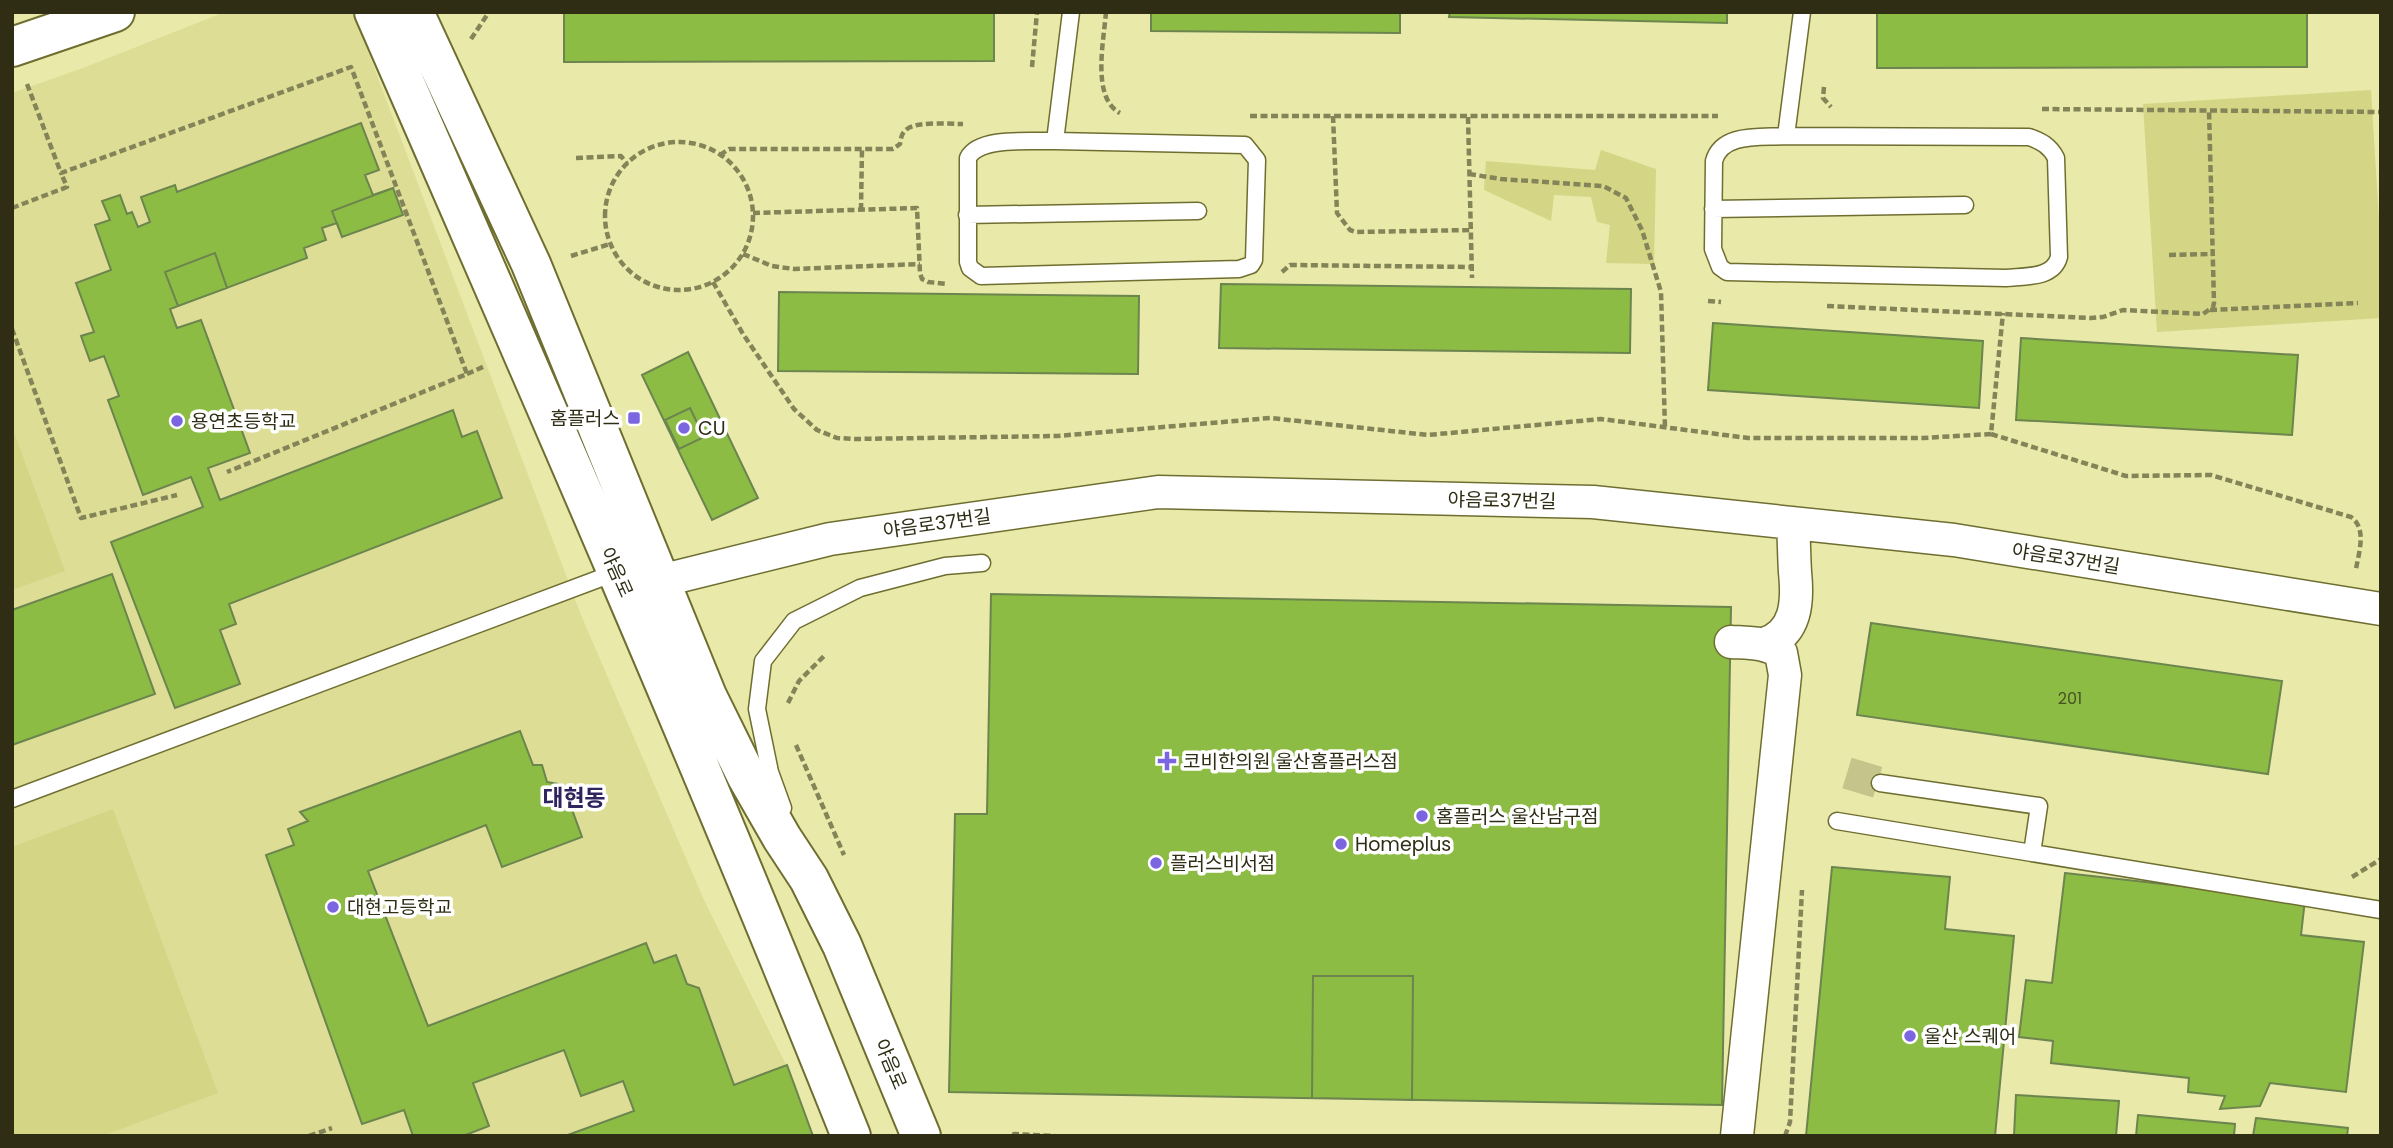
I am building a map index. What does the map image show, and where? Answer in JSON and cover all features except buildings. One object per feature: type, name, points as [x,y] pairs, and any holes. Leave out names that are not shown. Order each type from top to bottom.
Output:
[{"type":"street","points":[[12,47],[115,12]]},
{"type":"street","name":"야음로","points":[[374,12],[635,583],[707,696],[782,838],[809,879],[842,945],[921,1136]]},
{"type":"street","name":"야음로","points":[[427,21],[531,264],[635,583],[851,1136]]},
{"type":"street","name":"야음로37번길","points":[[635,583],[830,539],[1158,492],[1593,502],[1954,540],[2381,609]]},
{"type":"street","points":[[1764,644],[1783,634],[1794,615],[1798,589],[1793,523]]},
{"type":"street","points":[[1731,642],[1764,644],[1782,653],[1785,675],[1737,1136]]},
{"type":"lane","points":[[1055,141],[1071,12]]},
{"type":"lane","points":[[1786,136],[1802,12]]},
{"type":"lane","points":[[1786,136],[2029,136],[2037,139],[2052,150],[2056,158],[2057,263],[2042,274],[2006,278],[1727,272],[1720,267],[1713,249],[1714,161],[1721,146],[1731,141],[1786,136]]},
{"type":"lane","points":[[1055,141],[1245,145],[1258,160],[1254,260],[1240,270],[981,276],[970,268],[968,262],[970,153],[988,144],[1055,141]]},
{"type":"lane","points":[[1713,209],[1965,205]]},
{"type":"lane","points":[[967,215],[1198,211]]},
{"type":"lane","points":[[809,879],[770,772],[757,709],[763,661],[794,621],[860,588],[945,566],[982,563]]},
{"type":"lane","points":[[12,799],[635,583]]},
{"type":"lane","points":[[1880,783],[2039,806],[2032,853]]},
{"type":"lane","points":[[1837,821],[2381,910]]},
{"type":"path","points":[[1031,79],[1037,12]]},
{"type":"path","points":[[1106,12],[1101,80],[1112,109],[1126,116]]},
{"type":"path","points":[[12,47],[67,187],[12,208]]},
{"type":"path","points":[[61,173],[351,68],[467,374],[227,472]]},
{"type":"path","points":[[1824,80],[1823,98],[1827,105],[1834,108]]},
{"type":"path","points":[[2028,109],[2381,112]]},
{"type":"path","points":[[1820,306],[2091,318],[2123,310],[2203,314],[2214,303],[2209,110]]},
{"type":"path","points":[[1236,116],[1728,116]]},
{"type":"path","points":[[1333,116],[1337,214],[1350,230],[1471,230]]},
{"type":"path","points":[[1468,117],[1472,278]]},
{"type":"path","points":[[720,155],[729,149],[893,149],[900,144],[902,134],[907,129],[917,125],[965,124]]},
{"type":"path","points":[[689,142],[713,149],[733,164],[747,184],[754,208],[752,232],[743,254],[727,273],[713,282],[683,291],[658,288],[637,278],[618,260],[610,244],[604,214],[610,190],[627,164],[641,152],[664,143],[689,142]]},
{"type":"path","points":[[862,149],[862,210]]},
{"type":"path","points":[[576,158],[621,156],[627,164]]},
{"type":"path","points":[[1469,174],[1501,179],[1603,186],[1626,198],[1642,230],[1661,292],[1665,428]]},
{"type":"path","points":[[753,214],[917,208]]},
{"type":"path","points":[[560,260],[610,244]]},
{"type":"path","points":[[743,254],[772,266],[794,270],[920,264]]},
{"type":"path","points":[[2169,255],[2213,254]]},
{"type":"path","points":[[1281,275],[1290,265],[1471,267]]},
{"type":"path","points":[[713,282],[743,334],[804,421],[837,438],[868,439],[1057,436],[1270,418],[1428,435],[1601,419],[1758,439],[1923,438],[1991,434],[2003,313]]},
{"type":"path","points":[[1708,301],[1722,302]]},
{"type":"path","points":[[2209,310],[2358,303]]},
{"type":"path","points":[[12,329],[81,518],[177,495]]},
{"type":"path","points":[[2350,878],[2381,859]]},
{"type":"path","points":[[1785,1136],[1790,1122],[1803,878]]},
{"type":"path","points":[[309,1136],[332,1128]]},
{"type":"path","points":[[1014,1136],[1055,1136]]},
{"type":"shaded area","points":[[225,12],[353,12],[581,615],[704,900],[796,1085],[812,1136],[12,1136],[12,93]]},
{"type":"shaded area","points":[[2371,90],[2381,253],[2381,318],[2157,332],[2143,104]]},
{"type":"shaded area","points":[[1601,150],[1656,169],[1654,264],[1606,263],[1610,225],[1597,222],[1591,197],[1554,195],[1551,221],[1484,190],[1486,161],[1595,170]]},
{"type":"shaded area","points":[[12,427],[65,571],[12,590]]},
{"type":"shaded area","points":[[113,809],[218,1093],[102,1136],[12,1136],[12,847]]},
{"type":"tunnel","points":[[1847,773],[1880,783]]},
{"type":"place","name":"홈플러스","points":[[634,418]]},
{"type":"place","name":"용연초등학교","points":[[177,421]]},
{"type":"place","name":"CU","points":[[684,428]]},
{"type":"place","name":"코비한의원 울산홈플러스점","points":[[1167,761]]},
{"type":"place","name":"홈플러스 울산남구점","points":[[1422,816]]},
{"type":"place","name":"Homeplus","points":[[1341,844]]},
{"type":"place","name":"플러스비서점","points":[[1156,863]]},
{"type":"place","name":"대현고등학교","points":[[333,907]]},
{"type":"place","name":"울산 스퀘어","points":[[1910,1036]]},
{"type":"district","name":"대현동","points":[[574,798]]}]
